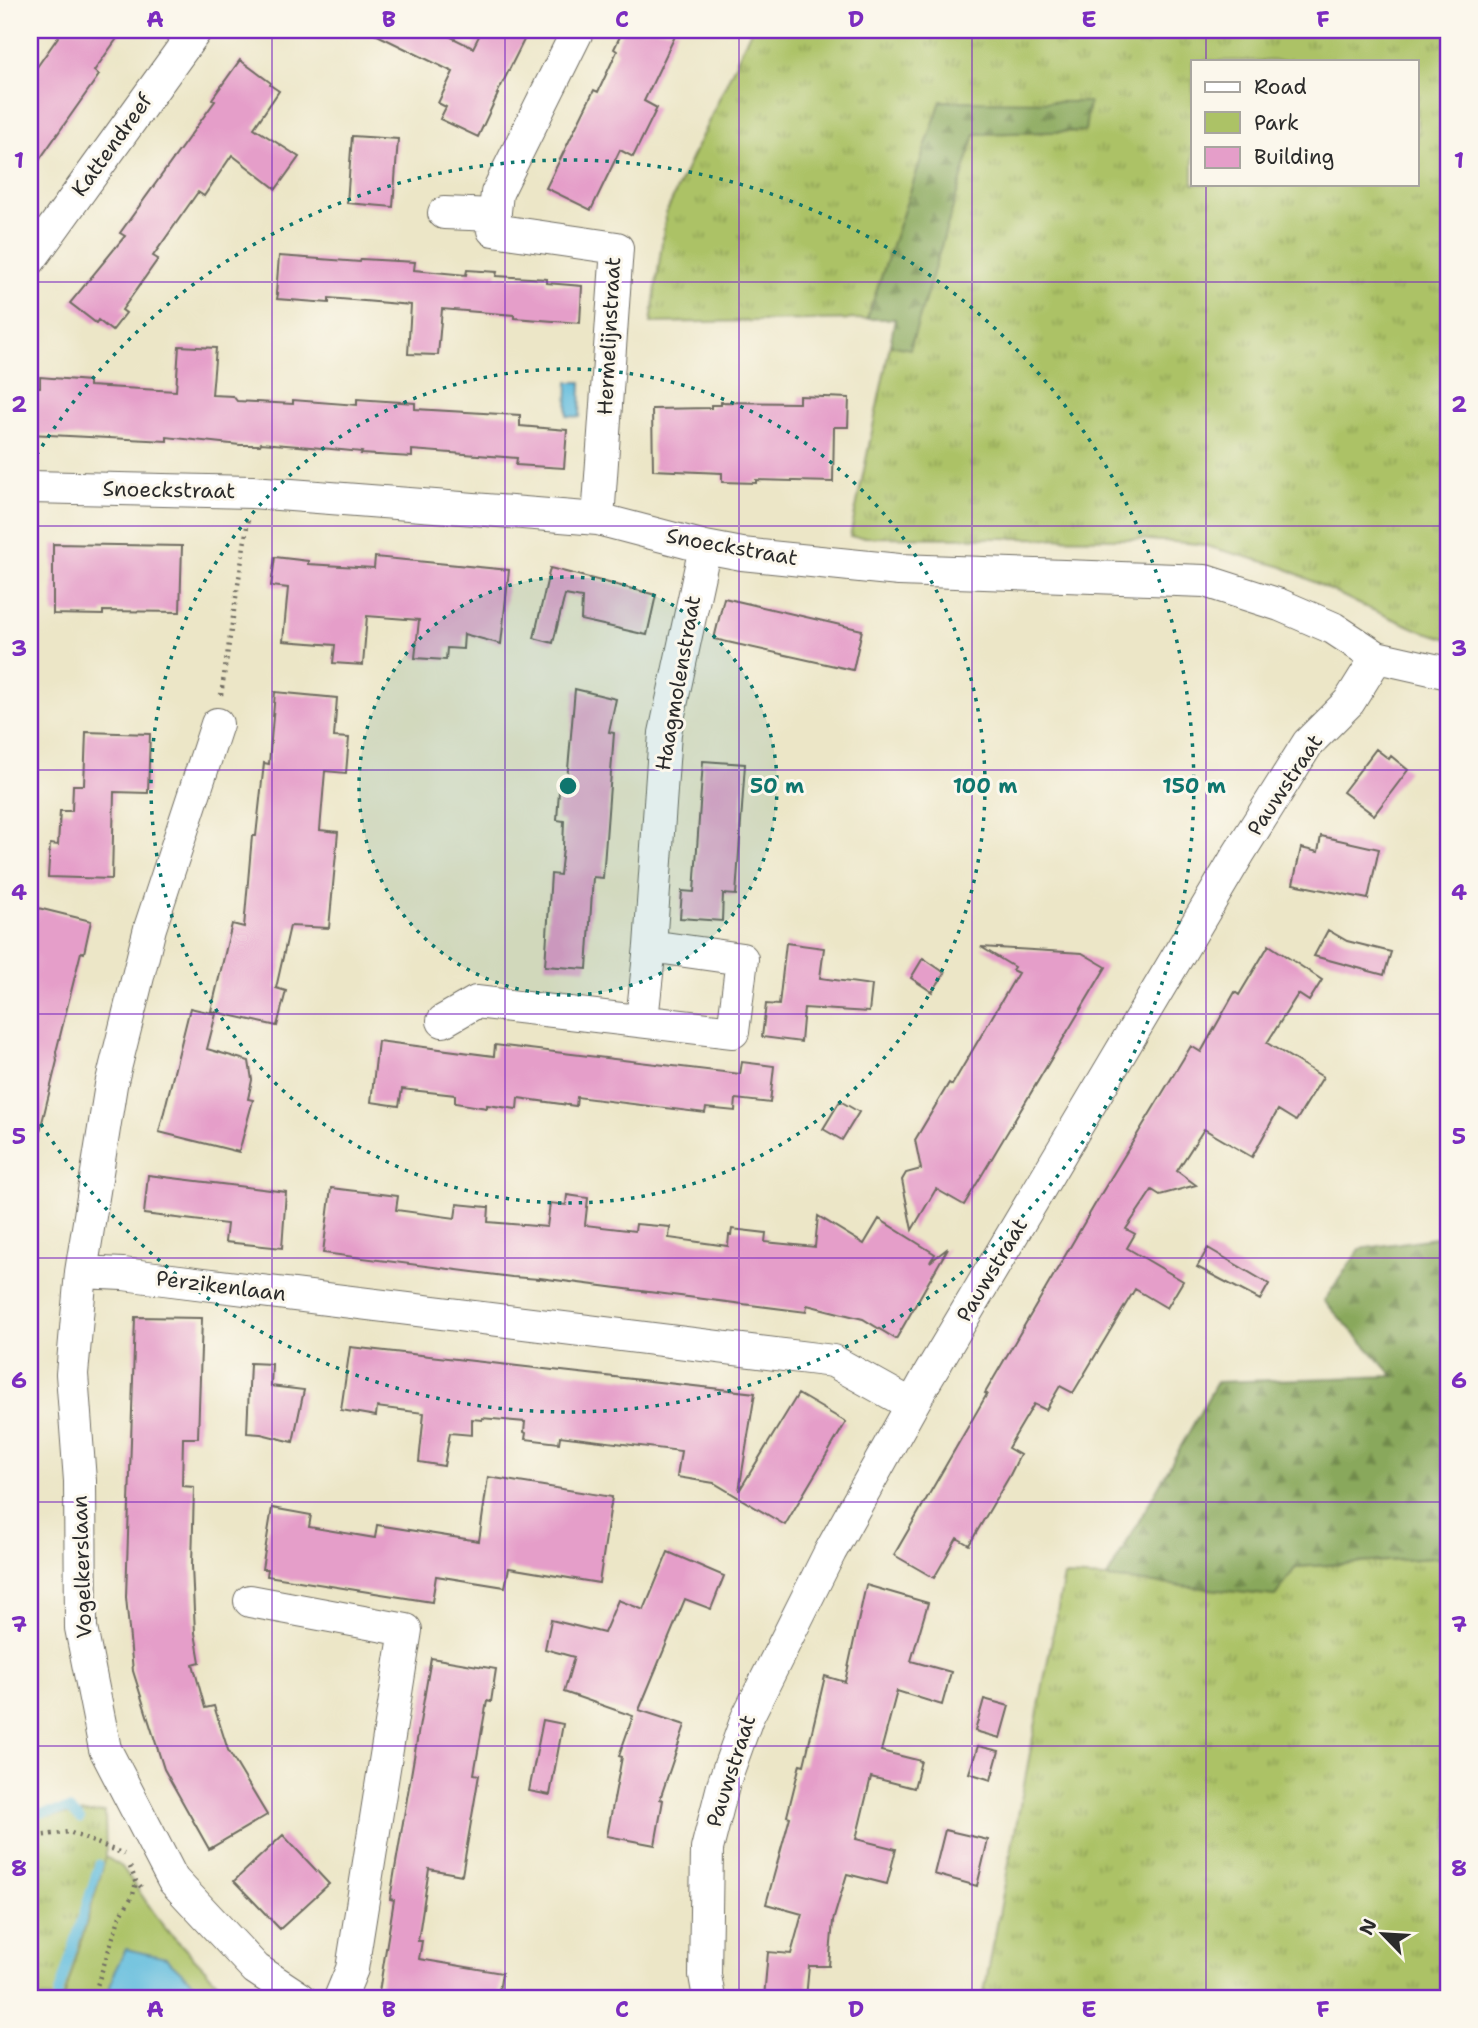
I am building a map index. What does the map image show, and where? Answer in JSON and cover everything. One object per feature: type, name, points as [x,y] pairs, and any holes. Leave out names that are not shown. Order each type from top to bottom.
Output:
[{"type":"street","name":"Kattendreef","points":[[30,260],[195,30]]},
{"type":"street","points":[[444,213],[495,215],[497,193],[578,30]]},
{"type":"street","name":"Hermelijnstraat","points":[[495,215],[493,230],[617,248],[598,519]]},
{"type":"street","name":"Snoeckstraat","points":[[30,487],[253,492],[598,519],[742,554],[899,570],[1205,581],[1280,605],[1312,619],[1332,628],[1377,657]]},
{"type":"street","name":"Haagmolenstraat","points":[[642,1020],[650,946],[664,733],[705,547]]},
{"type":"street","points":[[1377,657],[1448,673]]},
{"type":"street","name":"Pauwstraat","points":[[709,1998],[705,1975],[707,1849],[724,1782],[747,1718],[830,1552],[912,1405],[1239,853],[1308,743],[1349,702],[1377,657]]},
{"type":"street","points":[[81,1272],[111,1084],[150,928],[217,724]]},
{"type":"street","points":[[443,1021],[476,1002],[733,1032],[742,959],[650,946]]},
{"type":"street","name":"Perzikenlaan","points":[[81,1272],[123,1274],[833,1361],[912,1405]]},
{"type":"street","name":"Vogelkerslaan","points":[[81,1272],[72,1374],[80,1481],[81,1628],[105,1749],[173,1880],[256,1969],[300,1998]]},
{"type":"street","points":[[250,1601],[406,1630],[352,1969],[340,1998]]},
{"type":"path","points":[[217,724],[253,492]]},
{"type":"path","points":[[30,1837],[69,1832],[124,1854]]},
{"type":"path","points":[[93,1998],[120,1916],[133,1895],[136,1881],[154,1841]]},
{"type":"green space","points":[[751,30],[1448,30],[1448,639],[1419,630],[1361,605],[1283,567],[1199,544],[1137,539],[850,537],[890,345],[910,348],[975,134],[1085,131],[941,101],[867,319],[651,323],[666,213]]},
{"type":"green space","points":[[941,101],[1089,102],[1085,131],[975,134],[910,349],[890,345],[895,319],[867,319]]},
{"type":"green space","points":[[1448,1236],[1448,1557],[1296,1567],[1275,1596],[1107,1578],[1217,1382],[1394,1376],[1324,1301],[1360,1249]]},
{"type":"green space","points":[[1448,1557],[1448,1998],[983,1998],[1064,1576],[1275,1596],[1296,1567]]},
{"type":"green space","points":[[105,1812],[106,1857],[64,1998],[30,1998],[30,1817]]},
{"type":"green space","points":[[106,1857],[122,1867],[164,1927],[233,1998],[64,1998]]},
{"type":"water","points":[[568,382],[581,382],[580,417],[567,416]]},
{"type":"water","points":[[126,1949],[166,1958],[209,1998],[107,1998],[114,1972]]},
{"type":"building","points":[[63,30],[123,30],[94,71],[99,75],[30,173],[30,77]]},
{"type":"building","points":[[367,30],[437,30],[473,48],[482,30],[529,30],[478,137],[440,119],[446,107],[438,103],[453,72]]},
{"type":"building","points":[[623,30],[678,30],[644,101],[657,108],[633,157],[620,150],[591,210],[546,188],[594,90],[598,92],[617,51],[614,49]]},
{"type":"building","points":[[240,60],[279,91],[254,128],[299,157],[276,189],[232,155],[204,196],[198,192],[153,256],[158,259],[122,310],[126,313],[112,331],[98,320],[96,323],[70,303],[125,236],[120,233],[215,101],[212,99]]},
{"type":"building","points":[[352,136],[398,139],[393,207],[347,203]]},
{"type":"building","points":[[279,256],[360,262],[361,259],[415,262],[414,270],[466,275],[467,270],[497,272],[496,276],[547,279],[547,283],[582,286],[580,323],[442,309],[438,355],[408,354],[411,305],[329,298],[329,303],[277,299]]},
{"type":"building","points":[[179,346],[216,348],[212,395],[233,396],[237,401],[293,404],[293,400],[357,405],[357,399],[415,403],[415,409],[520,415],[520,426],[567,430],[564,468],[516,465],[517,458],[412,450],[412,457],[167,437],[167,441],[30,434],[30,387],[40,387],[40,377],[89,381],[89,386],[176,391]]},
{"type":"building","points":[[799,396],[849,398],[848,427],[834,427],[833,482],[722,482],[722,473],[653,470],[652,409],[711,408],[711,405],[721,405],[721,402],[799,403]]},
{"type":"building","points":[[53,544],[182,546],[180,612],[103,611],[103,615],[53,614]]},
{"type":"building","points":[[275,557],[308,561],[308,564],[374,568],[375,557],[509,570],[501,644],[464,634],[463,649],[447,648],[446,660],[415,658],[419,620],[367,616],[363,665],[333,663],[335,645],[283,641],[288,588],[271,586]]},
{"type":"building","points":[[550,568],[656,595],[647,635],[581,620],[582,598],[565,595],[553,643],[534,638]]},
{"type":"building","points":[[724,598],[862,630],[853,670],[714,639]]},
{"type":"building","points":[[575,689],[616,699],[609,732],[614,733],[603,878],[593,877],[587,969],[545,966],[551,874],[560,875],[563,848],[564,821],[557,820],[559,791],[566,792]]},
{"type":"building","points":[[275,692],[337,698],[334,737],[349,738],[346,773],[325,771],[320,830],[338,832],[329,928],[290,926],[276,988],[286,991],[277,1026],[211,1011],[232,924],[244,927],[252,836],[256,836],[264,763],[269,764]]},
{"type":"building","points":[[86,732],[150,734],[148,793],[114,792],[112,879],[48,877],[50,844],[58,845],[60,811],[72,811],[73,785],[84,785]]},
{"type":"building","points":[[1376,749],[1389,759],[1391,756],[1408,770],[1374,815],[1343,792]]},
{"type":"building","points":[[703,761],[745,764],[736,895],[723,894],[722,921],[680,918],[682,891],[694,892]]},
{"type":"building","points":[[1321,836],[1379,849],[1368,899],[1293,884],[1301,848],[1318,852]]},
{"type":"building","points":[[30,906],[91,921],[56,1052],[57,1061],[38,1139],[30,1138]]},
{"type":"building","points":[[1328,930],[1347,941],[1391,952],[1384,975],[1314,956]]},
{"type":"building","points":[[786,943],[824,948],[820,978],[872,985],[869,1012],[804,1008],[801,1042],[762,1037],[766,1004],[779,1005]]},
{"type":"building","points":[[1269,945],[1322,980],[1309,1001],[1298,994],[1267,1043],[1323,1077],[1296,1121],[1278,1110],[1252,1157],[1204,1129],[1177,1171],[1196,1185],[1160,1195],[1152,1190],[1126,1229],[1135,1234],[1127,1248],[1183,1281],[1167,1308],[1135,1289],[1073,1393],[1060,1386],[1046,1410],[1034,1404],[1008,1448],[1020,1455],[1009,1477],[969,1545],[957,1538],[934,1578],[894,1555],[1101,1194],[1191,1046],[1201,1052],[1235,992],[1239,995]]},
{"type":"building","points":[[981,947],[1082,953],[1106,967],[964,1205],[936,1189],[912,1230],[902,1180],[906,1173],[921,1169],[915,1140],[949,1083],[952,1085],[1018,973],[1012,970],[1014,967]]},
{"type":"building","points":[[923,958],[945,973],[932,992],[911,978]]},
{"type":"building","points":[[190,1008],[216,1014],[207,1049],[249,1061],[252,1080],[248,1099],[253,1100],[239,1152],[159,1132]]},
{"type":"building","points":[[378,1041],[494,1056],[495,1045],[740,1074],[742,1062],[774,1066],[770,1103],[736,1099],[735,1111],[706,1108],[705,1113],[577,1097],[576,1106],[518,1098],[517,1109],[487,1105],[487,1108],[455,1103],[455,1095],[402,1089],[399,1106],[371,1102]]},
{"type":"building","points":[[840,1101],[859,1112],[842,1140],[823,1129]]},
{"type":"building","points":[[148,1175],[286,1192],[282,1248],[225,1242],[227,1224],[144,1214]]},
{"type":"building","points":[[331,1188],[398,1196],[396,1210],[455,1218],[457,1204],[489,1207],[488,1222],[547,1227],[550,1203],[566,1205],[567,1195],[588,1198],[585,1225],[635,1231],[636,1224],[670,1227],[669,1238],[728,1246],[732,1229],[766,1233],[765,1242],[815,1247],[818,1216],[864,1244],[879,1219],[935,1254],[930,1262],[948,1248],[896,1339],[863,1319],[807,1305],[806,1312],[323,1253]]},
{"type":"building","points":[[1208,1248],[1269,1284],[1260,1300],[1197,1267]]},
{"type":"building","points":[[135,1317],[202,1318],[198,1438],[183,1438],[182,1486],[194,1487],[192,1566],[195,1633],[200,1662],[193,1664],[205,1708],[214,1706],[228,1750],[267,1815],[209,1849],[164,1769],[133,1671],[126,1597]]},
{"type":"building","points":[[350,1347],[755,1393],[739,1491],[798,1394],[846,1422],[785,1525],[714,1483],[677,1477],[681,1451],[560,1436],[559,1443],[525,1439],[525,1422],[472,1419],[472,1435],[450,1433],[444,1466],[419,1462],[424,1413],[377,1407],[376,1416],[341,1410]]},
{"type":"building","points":[[250,1363],[272,1364],[271,1386],[304,1390],[293,1442],[247,1433]]},
{"type":"building","points":[[488,1477],[612,1497],[599,1583],[509,1568],[505,1587],[436,1576],[432,1602],[267,1576],[268,1569],[262,1569],[272,1508],[311,1515],[309,1527],[375,1538],[377,1525],[479,1541]]},
{"type":"building","points":[[668,1552],[724,1576],[711,1609],[685,1599],[639,1710],[685,1725],[660,1799],[663,1800],[655,1845],[607,1836],[622,1757],[619,1756],[633,1716],[564,1692],[574,1657],[545,1649],[551,1620],[604,1633],[618,1600],[644,1610]]},
{"type":"building","points":[[866,1585],[928,1603],[911,1661],[951,1672],[942,1705],[897,1691],[881,1751],[921,1761],[914,1788],[871,1777],[856,1839],[896,1849],[887,1884],[847,1874],[833,1921],[829,1966],[809,1966],[806,1998],[764,1998],[768,1952],[791,1954],[802,1914],[766,1904],[790,1817],[787,1816],[800,1764],[804,1765],[825,1676],[845,1682]]},
{"type":"building","points":[[431,1658],[496,1669],[491,1702],[487,1701],[474,1774],[479,1775],[462,1875],[429,1869],[418,1941],[422,1941],[419,1959],[502,1973],[498,1998],[378,1998],[394,1900],[390,1899]]},
{"type":"building","points":[[984,1699],[1009,1706],[1000,1738],[975,1731]]},
{"type":"building","points":[[543,1720],[563,1724],[550,1795],[529,1791]]},
{"type":"building","points":[[978,1746],[999,1751],[991,1780],[969,1773]]},
{"type":"building","points":[[945,1830],[988,1840],[977,1886],[934,1874]]},
{"type":"building","points":[[283,1835],[329,1884],[280,1929],[234,1881]]},
{"type":"waterway","points":[[30,1815],[69,1809],[80,1819]]},
{"type":"waterway","points":[[57,1998],[99,1864]]}]
